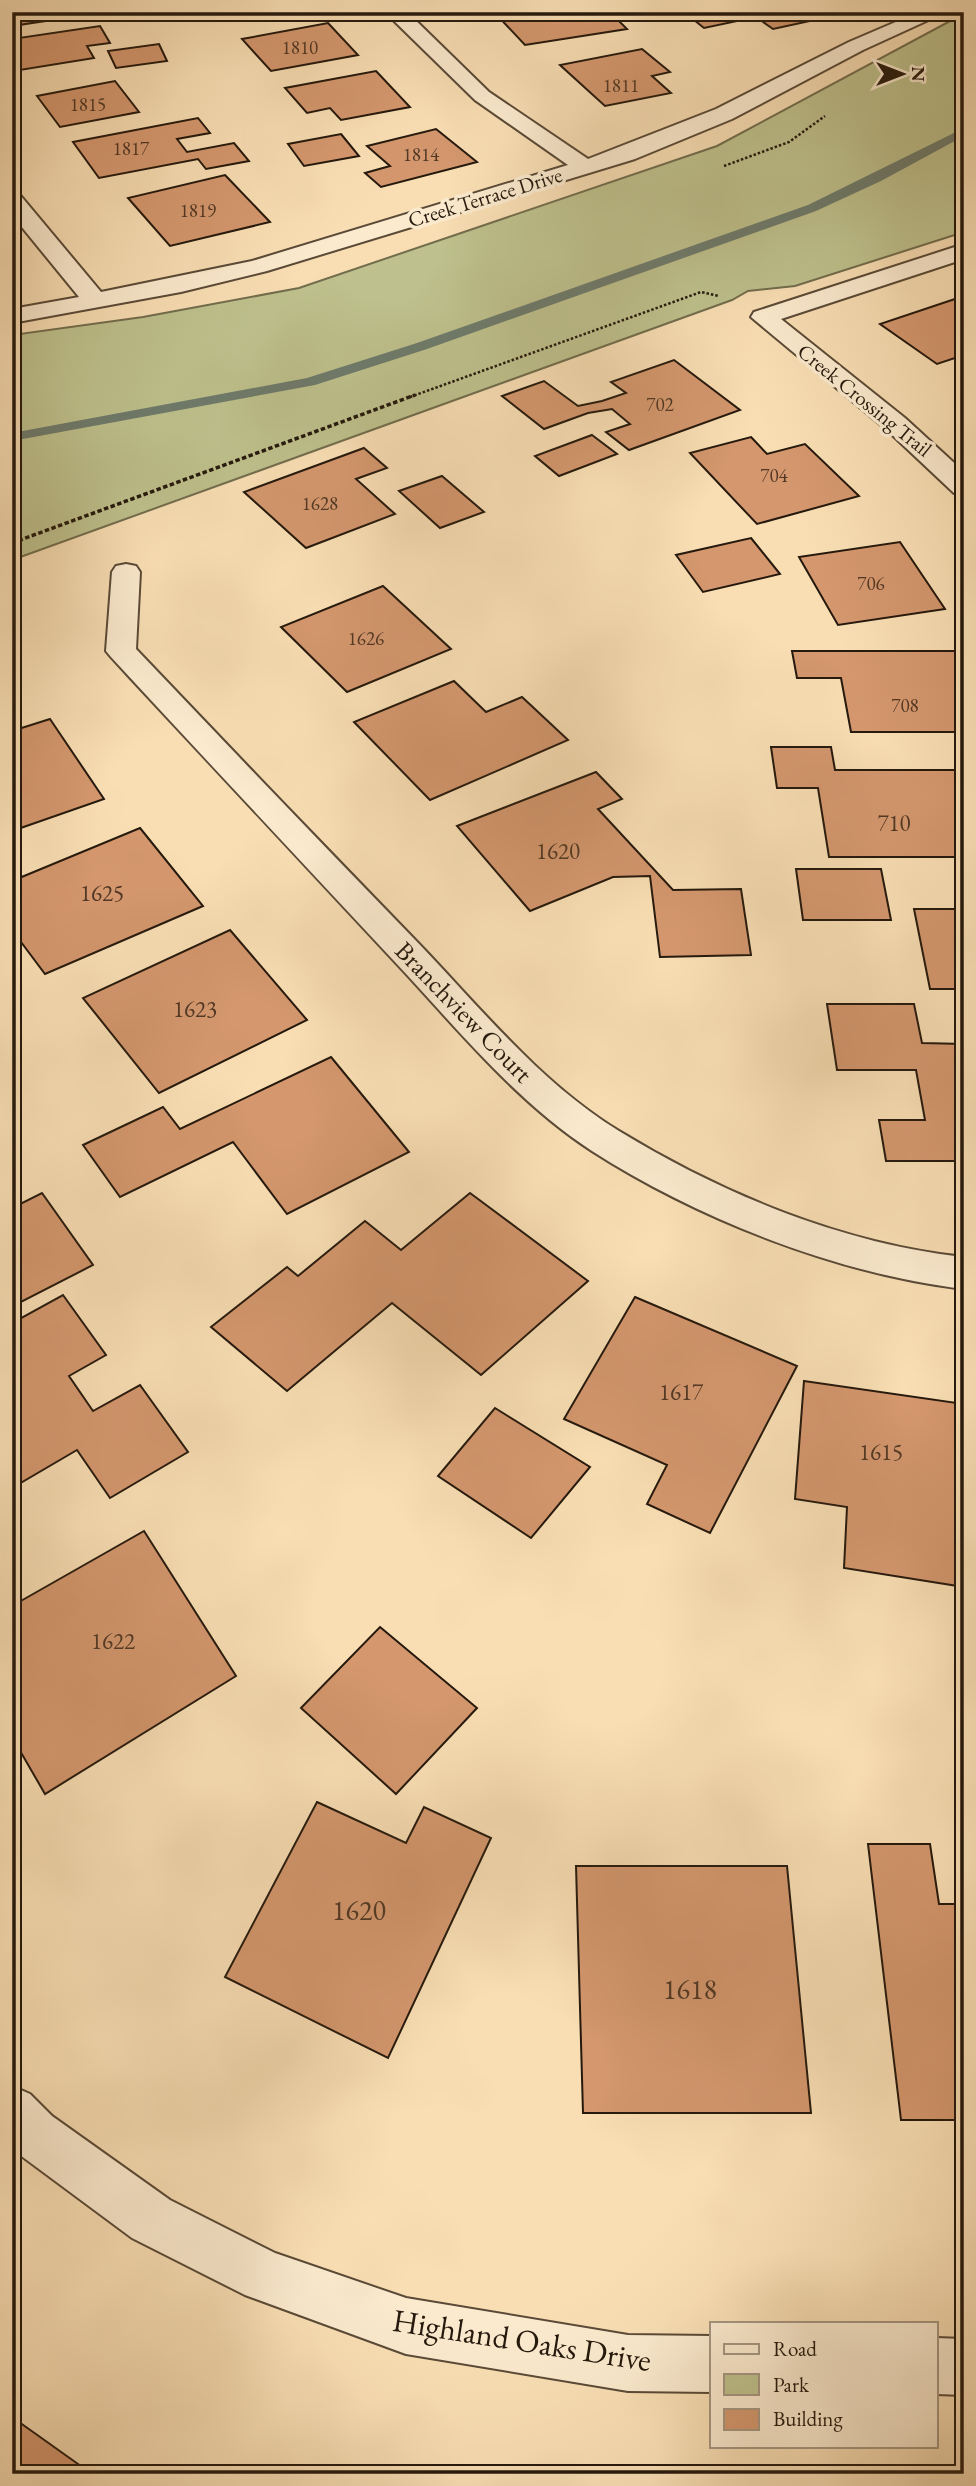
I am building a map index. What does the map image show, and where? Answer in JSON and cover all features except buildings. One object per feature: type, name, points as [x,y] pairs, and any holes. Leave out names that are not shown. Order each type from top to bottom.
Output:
[{"type":"street","points":[[395,12],[482,96],[584,166]]},
{"type":"street","name":"Creek Terrace Drive","points":[[12,316],[96,302],[259,266],[627,154],[724,114],[856,46],[928,13]]},
{"type":"street","points":[[12,200],[96,302]]},
{"type":"street","points":[[763,317],[964,251]]},
{"type":"street","name":"Creek Crossing Trail","points":[[763,317],[896,424],[964,487]]},
{"type":"street","name":"Branchview Court","points":[[126,572],[121,651],[524,1077],[604,1140],[683,1183],[785,1230],[920,1268],[964,1273]]},
{"type":"street","name":"Highland Oaks Drive","points":[[12,2112],[34,2134],[151,2219],[264,2276],[406,2326],[628,2363],[710,2364]]},
{"type":"street","points":[[937,2366],[964,2367]]},
{"type":"path","points":[[12,543],[173,481],[337,425],[701,292],[742,302],[763,317]]},
{"type":"green space","points":[[964,17],[964,232],[795,286],[748,291],[732,300],[12,560],[12,335],[143,317],[299,288],[717,146],[952,20]]},
{"type":"waterway","points":[[12,437],[310,382],[422,346],[812,208],[877,178],[964,131]]}]
